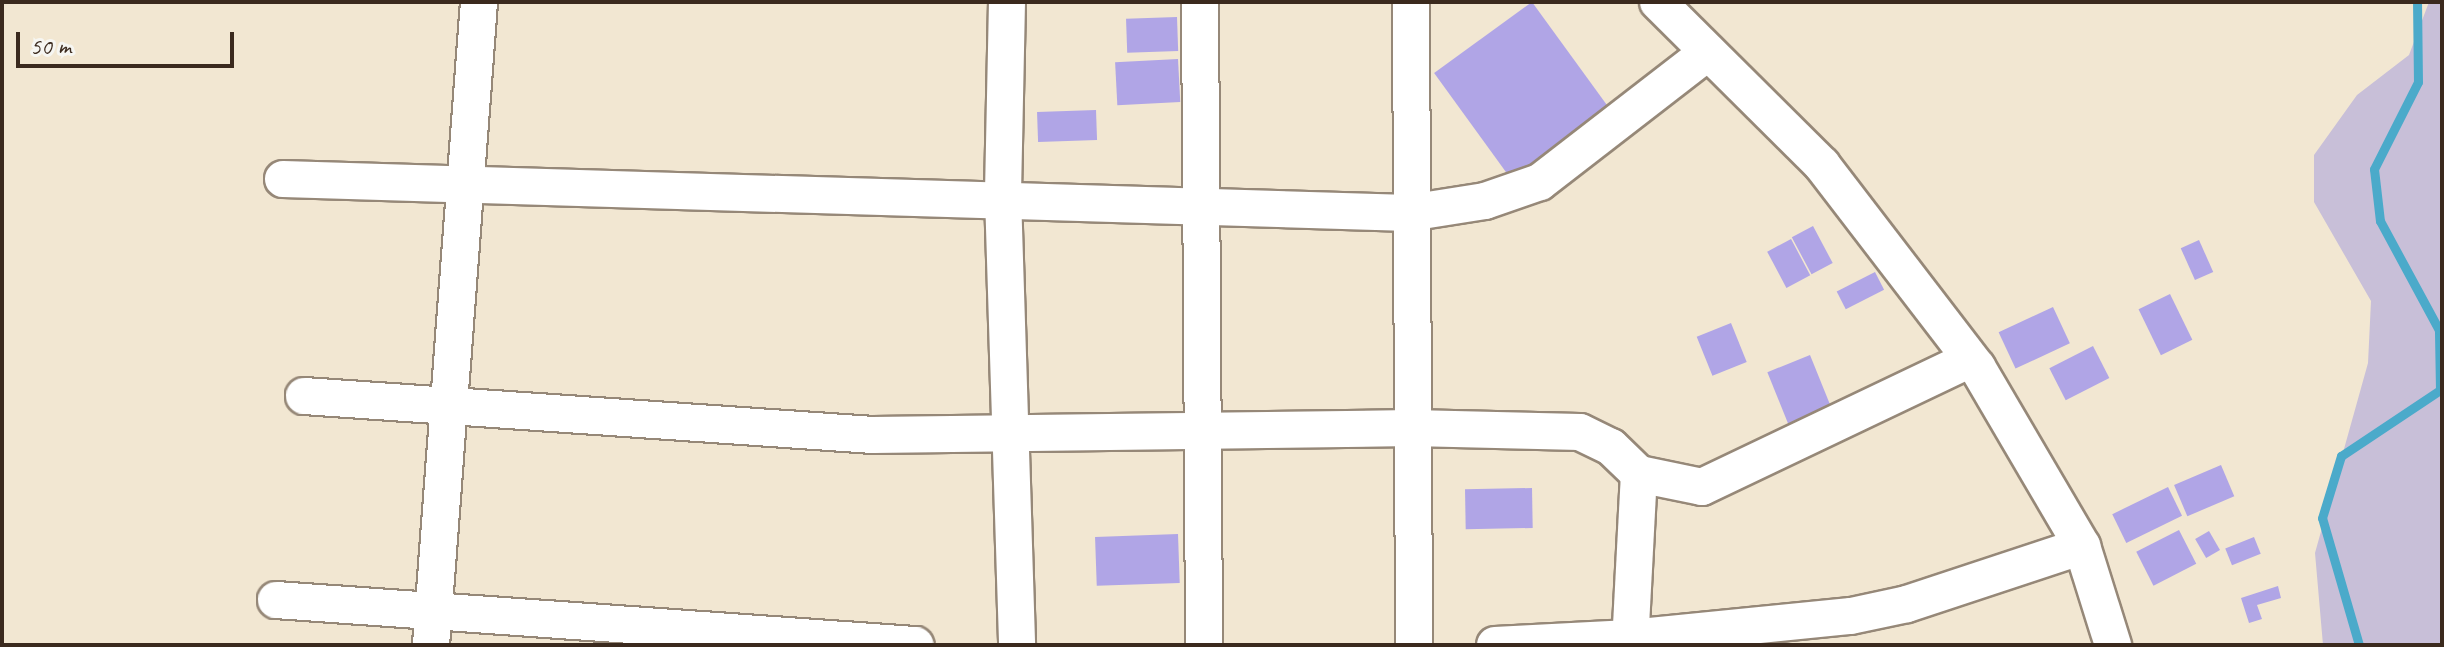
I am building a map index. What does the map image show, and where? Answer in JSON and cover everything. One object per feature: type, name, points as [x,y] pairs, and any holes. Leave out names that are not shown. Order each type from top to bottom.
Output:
[{"type":"street","points":[[432,628],[479,2]]},
{"type":"street","points":[[1007,2],[1003,204],[1017,645]]},
{"type":"street","points":[[1200,2],[1204,645]]},
{"type":"street","points":[[1411,2],[1409,213],[1414,645]]},
{"type":"street","points":[[1658,2],[1822,165],[1970,359],[2082,546],[2113,645]]},
{"type":"street","points":[[283,179],[1200,210],[1409,213],[1485,201],[1540,182],[1708,52]]},
{"type":"street","points":[[304,396],[873,435],[1412,428],[1580,432],[1611,447],[1639,474],[1702,487],[1970,359]]},
{"type":"street","points":[[1630,642],[1639,474]]},
{"type":"street","points":[[1495,645],[1630,642],[1851,616],[1907,604],[2082,546]]},
{"type":"street","points":[[276,600],[432,628],[915,645]]},
{"type":"shaded area","points":[[2429,2],[2442,2],[2442,645],[2323,645],[2315,553],[2368,363],[2371,301],[2314,202],[2314,155],[2357,95],[2409,55]]},
{"type":"building","points":[[1532,2],[1613,113],[1515,184],[1434,73]]},
{"type":"building","points":[[1177,17],[1178,51],[1127,53],[1126,19]]},
{"type":"building","points":[[1178,59],[1180,102],[1117,105],[1115,62]]},
{"type":"building","points":[[1096,110],[1097,140],[1038,142],[1037,112]]},
{"type":"building","points":[[1813,226],[1833,263],[1812,274],[1792,237]]},
{"type":"building","points":[[1791,239],[1810,275],[1786,288],[1767,252]]},
{"type":"building","points":[[2199,240],[2213,272],[2195,280],[2181,248]]},
{"type":"building","points":[[1875,272],[1884,290],[1846,309],[1837,292]]},
{"type":"building","points":[[2170,294],[2192,340],[2161,355],[2139,309]]},
{"type":"building","points":[[2053,307],[2070,343],[2016,369],[1999,332]]},
{"type":"building","points":[[1731,323],[1747,362],[1712,376],[1697,337]]},
{"type":"building","points":[[2093,346],[2109,378],[2066,400],[2049,368]]},
{"type":"building","points":[[1810,355],[1832,409],[1789,426],[1767,372]]},
{"type":"building","points":[[2221,465],[2234,496],[2187,516],[2174,485]]},
{"type":"building","points":[[2168,487],[2182,516],[2126,543],[2112,514]]},
{"type":"building","points":[[1532,488],[1533,528],[1466,529],[1465,489]]},
{"type":"building","points":[[2179,530],[2196,564],[2153,586],[2136,552]]},
{"type":"building","points":[[2209,531],[2220,550],[2206,558],[2195,539]]},
{"type":"building","points":[[1178,534],[1180,583],[1097,586],[1095,537]]},
{"type":"building","points":[[2254,537],[2261,554],[2232,565],[2225,549]]},
{"type":"building","points":[[2278,586],[2281,598],[2257,605],[2262,619],[2249,623],[2241,598]]},
{"type":"waterway","points":[[2359,645],[2322,518],[2341,456],[2440,390],[2439,330],[2380,221],[2374,169],[2418,82],[2417,2]]}]
